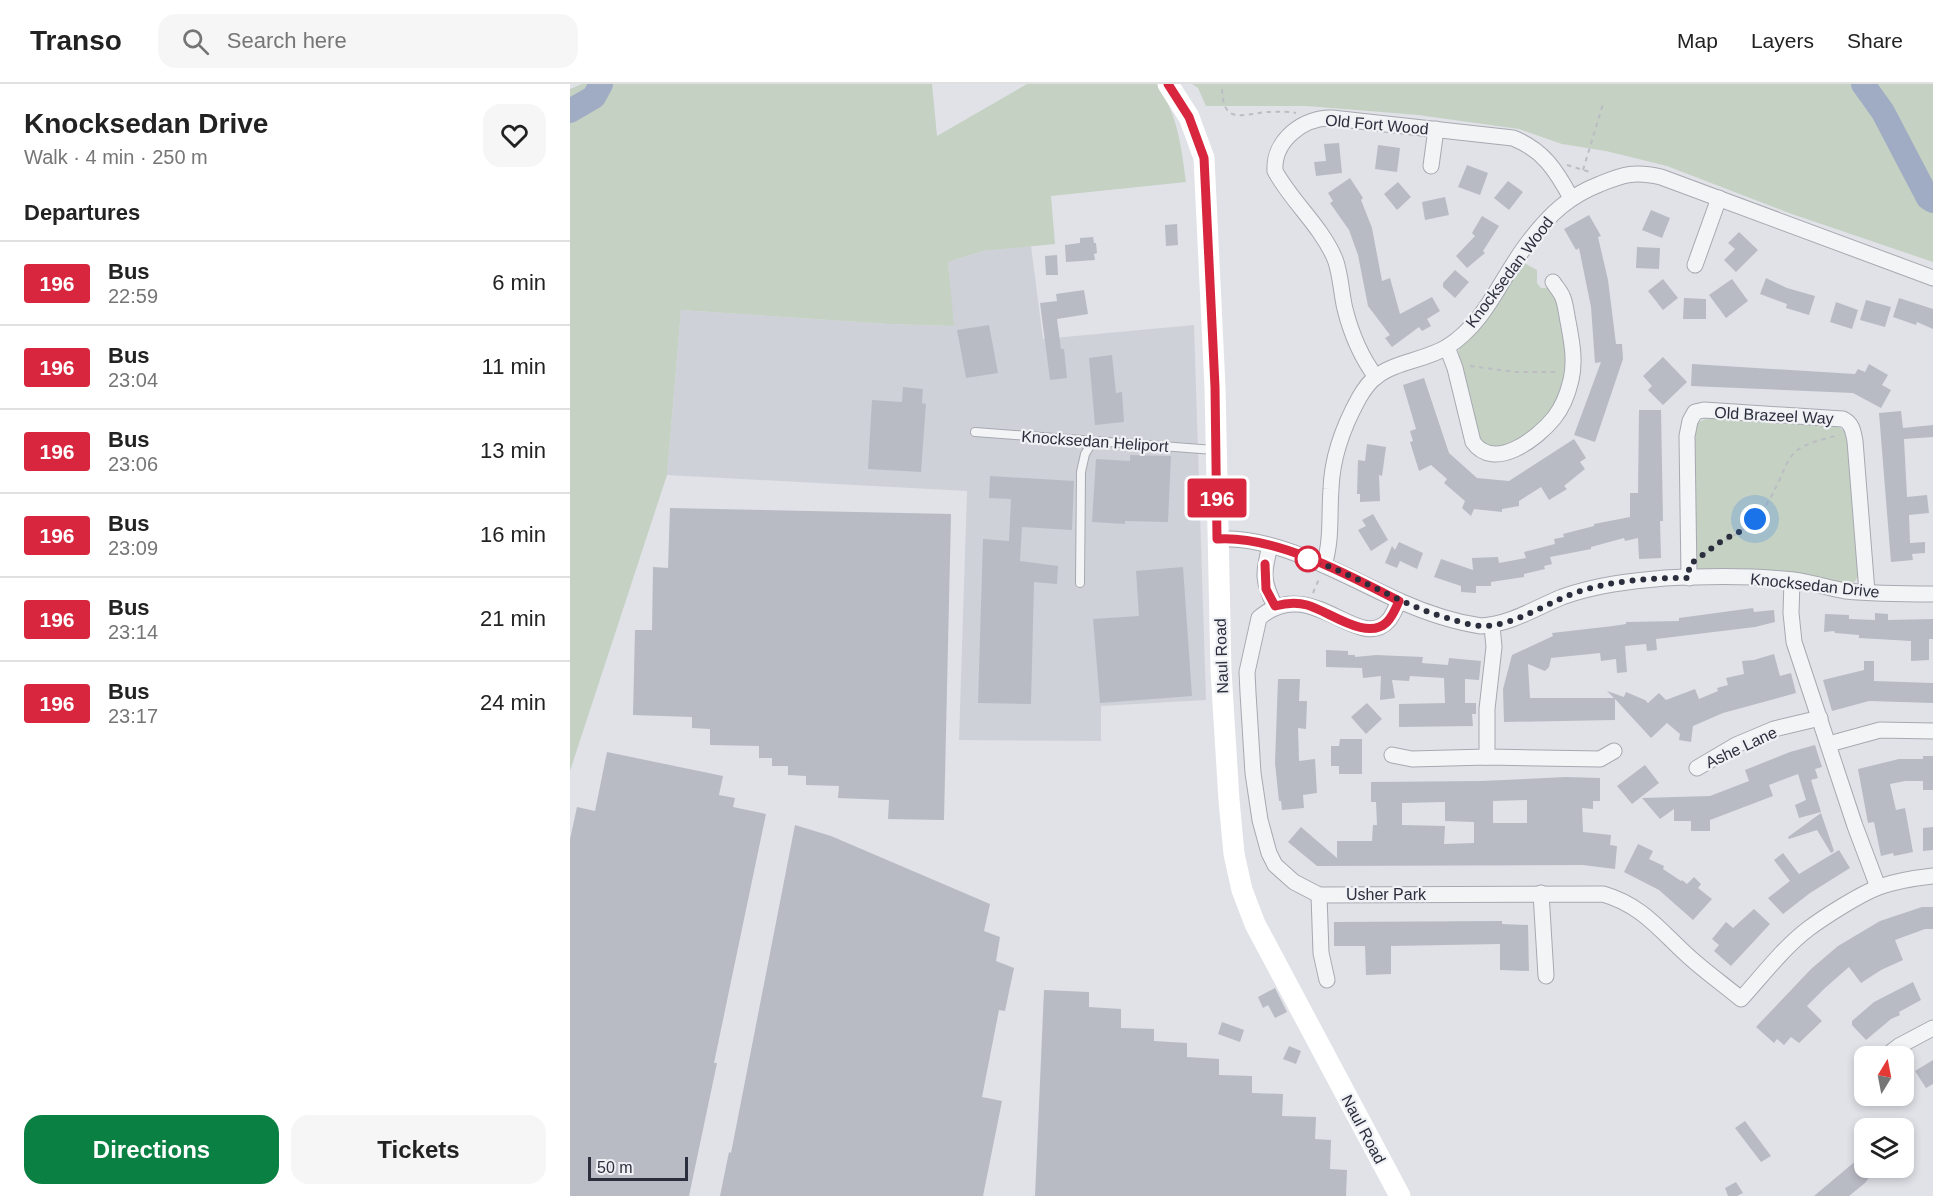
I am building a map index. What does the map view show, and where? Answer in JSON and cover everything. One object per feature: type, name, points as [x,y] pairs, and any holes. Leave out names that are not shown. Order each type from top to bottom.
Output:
[{"type":"main road","name":"Naul Road","points":[[1168,84],[1189,117],[1204,158],[1215,387],[1221,671],[1233,854],[1242,890],[1255,924],[1400,1196]]},
{"type":"street","name":"Old Fort Wood","points":[[1376,376],[1356,340],[1345,309],[1336,261],[1275,171],[1276,154],[1302,126],[1321,118],[1332,118],[1513,138],[1528,144],[1544,158],[1571,198]]},
{"type":"street","points":[[1431,166],[1436,129]]},
{"type":"street","name":"Knocksedan Wood","points":[[1376,376],[1447,347],[1477,320],[1529,240],[1559,207],[1571,198],[1628,173],[1645,174],[1719,198],[1933,278]]},
{"type":"street","points":[[1695,265],[1719,198]]},
{"type":"street","points":[[1447,347],[1455,368],[1473,442],[1479,450],[1499,456],[1509,452],[1530,439],[1554,418],[1568,391],[1572,374],[1573,349],[1563,298],[1553,282]]},
{"type":"street","points":[[1324,565],[1331,538],[1330,490],[1337,447],[1360,397],[1376,376]]},
{"type":"street","name":"Old Brazeel Way","points":[[1689,572],[1688,436],[1690,421],[1695,412],[1704,410],[1842,419],[1848,421],[1853,434],[1867,592]]},
{"type":"street","name":"Knocksedan Drive","points":[[1217,539],[1245,540],[1298,554],[1399,601],[1433,614],[1468,624],[1492,626],[1514,620],[1582,590],[1689,572],[1792,580],[1845,591],[1933,594]]},
{"type":"street","points":[[1270,546],[1264,577],[1266,589],[1275,606],[1285,603],[1309,605],[1353,626],[1374,628],[1389,621],[1399,601]]},
{"type":"street","points":[[1792,580],[1791,614],[1794,642],[1855,826],[1878,887],[1933,876]]},
{"type":"street","name":"Usher Park","points":[[1275,606],[1259,618],[1248,672],[1253,773],[1260,820],[1269,853],[1275,865],[1294,882],[1319,895],[1603,894],[1636,908],[1656,923],[1686,954],[1741,999],[1808,929],[1878,887]]},
{"type":"street","points":[[1487,757],[1487,709],[1494,646],[1492,626]]},
{"type":"street","name":"Ashe Lane","points":[[1697,768],[1736,745],[1765,733],[1820,717]]},
{"type":"street","points":[[1829,744],[1880,730],[1933,731]]},
{"type":"street","points":[[1392,755],[1412,759],[1487,757],[1600,759],[1614,751]]},
{"type":"street","points":[[1541,893],[1546,976]]},
{"type":"street","points":[[1319,895],[1321,953],[1327,980]]},
{"type":"street","points":[[1899,1046],[1933,1029]]},
{"type":"lane","name":"Knocksedan Heliport","points":[[975,432],[1216,450]]},
{"type":"lane","points":[[1080,583],[1081,472],[1085,454],[1093,441]]},
{"type":"path","points":[[1222,89],[1225,107],[1234,115],[1245,117],[1268,112],[1294,112],[1298,113],[1302,126]]},
{"type":"path","points":[[1583,170],[1603,104]]},
{"type":"path","points":[[1544,158],[1612,179]]},
{"type":"path","points":[[1455,368],[1467,366],[1515,372],[1542,371],[1572,374]]},
{"type":"path","points":[[1689,572],[1723,540],[1743,530],[1755,519],[1796,452],[1817,441],[1853,434]]},
{"type":"path","points":[[1309,605],[1324,565]]},
{"type":"shaded area","points":[[1031,246],[1043,339],[1194,325],[1206,700],[1101,706],[1101,741],[959,740],[967,491],[667,475],[681,310],[953,326],[948,262],[983,251]]},
{"type":"green space","points":[[582,84],[932,84],[937,136],[1027,84],[1157,84],[1174,119],[1186,182],[1051,196],[1055,244],[983,251],[948,262],[954,326],[889,324],[681,310],[667,475],[570,771],[570,89]]},
{"type":"green space","points":[[1192,84],[1933,84],[1933,262],[1789,213],[1667,166],[1606,151],[1562,144],[1519,129],[1418,115],[1307,106],[1206,106],[1198,88]]},
{"type":"green space","points":[[1522,262],[1537,270],[1537,283],[1541,288],[1554,288],[1562,321],[1566,355],[1565,372],[1556,404],[1546,418],[1530,432],[1499,449],[1484,445],[1477,436],[1458,351]]},
{"type":"green space","points":[[1712,418],[1823,424],[1837,426],[1845,431],[1849,449],[1859,568],[1853,583],[1847,586],[1698,570],[1694,566],[1691,436],[1698,423]]},
{"type":"building","points":[[1339,143],[1342,173],[1316,176],[1314,162],[1326,161],[1324,144]]},
{"type":"building","points":[[1378,145],[1400,148],[1397,172],[1375,169]]},
{"type":"building","points":[[1467,165],[1488,173],[1480,195],[1458,187]]},
{"type":"building","points":[[1350,178],[1363,198],[1361,200],[1372,228],[1382,281],[1390,278],[1400,314],[1432,297],[1440,311],[1427,319],[1431,326],[1422,331],[1419,327],[1392,347],[1385,338],[1390,335],[1368,306],[1358,255],[1349,230],[1330,203],[1333,201],[1328,193]]},
{"type":"building","points":[[1508,181],[1523,192],[1509,210],[1494,198]]},
{"type":"building","points":[[1398,182],[1411,197],[1397,210],[1384,194]]},
{"type":"building","points":[[1445,197],[1449,215],[1425,220],[1422,202]]},
{"type":"building","points":[[1651,210],[1670,218],[1662,238],[1642,230]]},
{"type":"building","points":[[1589,215],[1601,236],[1598,237],[1608,280],[1616,344],[1622,344],[1623,359],[1595,442],[1574,435],[1601,362],[1595,363],[1591,307],[1579,248],[1576,250],[1564,229]]},
{"type":"building","points":[[1482,216],[1499,226],[1483,251],[1485,253],[1467,268],[1456,256],[1475,236],[1472,233]]},
{"type":"building","points":[[1177,224],[1178,245],[1166,246],[1165,225]]},
{"type":"building","points":[[1739,232],[1758,250],[1736,272],[1724,260],[1735,249],[1728,243]]},
{"type":"building","points":[[1093,237],[1097,253],[1094,254],[1095,260],[1066,262],[1065,245],[1080,243],[1080,238]]},
{"type":"building","points":[[1637,247],[1660,248],[1659,269],[1636,268]]},
{"type":"building","points":[[1057,255],[1058,275],[1046,275],[1045,256]]},
{"type":"building","points":[[1455,270],[1469,282],[1455,298],[1443,287],[1443,283]]},
{"type":"building","points":[[1766,278],[1787,288],[1815,296],[1809,315],[1786,308],[1787,304],[1760,294]]},
{"type":"building","points":[[1663,279],[1678,298],[1663,310],[1648,291]]},
{"type":"building","points":[[1732,279],[1748,301],[1726,318],[1709,295]]},
{"type":"building","points":[[1084,290],[1088,314],[1057,319],[1061,349],[1064,349],[1067,378],[1050,380],[1040,303],[1057,301],[1056,294]]},
{"type":"building","points":[[1684,298],[1706,299],[1706,319],[1683,319]]},
{"type":"building","points":[[1899,298],[1933,309],[1933,329],[1917,322],[1916,325],[1893,317]]},
{"type":"building","points":[[1866,300],[1891,307],[1885,327],[1860,320]]},
{"type":"building","points":[[1836,302],[1858,310],[1852,329],[1830,322]]},
{"type":"building","points":[[989,325],[998,373],[966,378],[957,330]]},
{"type":"building","points":[[1112,355],[1116,393],[1122,392],[1124,422],[1095,425],[1089,358]]},
{"type":"building","points":[[1663,357],[1687,382],[1663,405],[1648,390],[1652,386],[1643,376]]},
{"type":"building","points":[[1692,364],[1855,374],[1858,369],[1865,372],[1869,364],[1888,375],[1882,385],[1891,390],[1881,408],[1853,393],[1691,386]]},
{"type":"building","points":[[1424,378],[1449,453],[1477,478],[1509,481],[1574,439],[1586,458],[1580,462],[1585,469],[1564,486],[1567,489],[1549,500],[1541,487],[1519,501],[1519,506],[1502,509],[1502,512],[1474,509],[1471,516],[1462,508],[1465,501],[1444,483],[1447,479],[1431,465],[1419,471],[1410,442],[1413,441],[1410,431],[1416,429],[1403,385]]},
{"type":"building","points":[[903,387],[923,389],[922,403],[926,404],[921,472],[868,469],[872,400],[902,402]]},
{"type":"building","points":[[1639,410],[1661,410],[1663,521],[1660,521],[1661,558],[1639,559],[1638,538],[1625,541],[1624,538],[1591,547],[1591,549],[1550,557],[1552,564],[1544,566],[1545,569],[1524,574],[1524,577],[1491,582],[1491,586],[1476,586],[1476,593],[1461,592],[1461,586],[1434,577],[1441,559],[1473,570],[1472,558],[1498,557],[1499,563],[1526,558],[1524,552],[1555,544],[1554,539],[1564,537],[1563,534],[1594,526],[1594,524],[1630,517],[1630,493],[1638,493]]},
{"type":"building","points":[[1901,411],[1903,428],[1933,425],[1933,437],[1904,439],[1907,497],[1927,495],[1929,513],[1909,515],[1910,543],[1925,542],[1925,553],[1912,554],[1913,560],[1891,562],[1879,413]]},
{"type":"building","points":[[1367,444],[1386,447],[1382,476],[1379,475],[1380,501],[1360,502],[1360,494],[1357,494],[1358,460],[1365,461]]},
{"type":"building","points":[[1130,455],[1171,456],[1168,522],[1125,521],[1125,524],[1092,522],[1096,459],[1130,461]]},
{"type":"building","points":[[990,476],[1074,481],[1072,530],[1022,527],[1020,561],[1058,566],[1057,584],[1034,582],[1031,704],[978,703],[983,539],[1009,541],[1011,499],[989,498]]},
{"type":"building","points":[[670,508],[951,514],[944,820],[888,819],[889,800],[838,798],[839,786],[806,785],[806,776],[788,775],[788,766],[772,766],[772,758],[759,758],[759,746],[710,745],[710,729],[692,728],[692,717],[633,715],[635,630],[652,630],[653,567],[668,568]]},
{"type":"building","points":[[1373,514],[1388,540],[1371,551],[1358,530],[1366,526],[1362,520]]},
{"type":"building","points":[[1399,542],[1423,553],[1417,569],[1400,561],[1397,568],[1385,563],[1392,546],[1395,550]]},
{"type":"building","points":[[1183,567],[1192,696],[1100,703],[1093,619],[1139,616],[1136,571]]},
{"type":"building","points":[[1753,608],[1754,612],[1774,610],[1775,622],[1755,627],[1656,639],[1657,650],[1647,651],[1646,644],[1625,646],[1627,672],[1617,673],[1616,659],[1601,661],[1600,653],[1551,658],[1549,667],[1545,671],[1528,664],[1530,698],[1614,698],[1607,691],[1624,697],[1626,692],[1648,703],[1659,693],[1666,700],[1695,689],[1699,699],[1718,691],[1717,688],[1728,685],[1726,678],[1744,674],[1742,661],[1774,654],[1780,676],[1791,673],[1796,693],[1723,713],[1693,726],[1691,742],[1679,740],[1680,734],[1667,723],[1651,738],[1615,699],[1615,720],[1504,722],[1503,689],[1512,655],[1553,636],[1552,633],[1613,626],[1626,624],[1626,622],[1679,621],[1679,618]]},
{"type":"building","points":[[1875,613],[1888,614],[1888,620],[1933,619],[1933,639],[1929,639],[1929,660],[1911,661],[1911,641],[1859,638],[1859,635],[1835,633],[1834,631],[1824,632],[1825,614],[1849,615],[1849,619],[1875,620]]},
{"type":"building","points":[[1326,650],[1348,651],[1348,655],[1355,655],[1355,657],[1376,655],[1423,657],[1422,663],[1448,665],[1449,658],[1481,661],[1479,680],[1465,679],[1465,703],[1476,703],[1476,714],[1472,714],[1473,726],[1399,727],[1399,704],[1445,703],[1444,678],[1410,676],[1409,681],[1392,680],[1395,698],[1380,700],[1381,676],[1363,678],[1362,668],[1326,667]]},
{"type":"building","points":[[1864,661],[1874,661],[1874,681],[1933,683],[1933,703],[1869,701],[1832,711],[1823,680],[1864,670]]},
{"type":"building","points":[[1278,679],[1300,679],[1299,701],[1307,701],[1306,729],[1298,728],[1299,761],[1315,759],[1317,793],[1303,795],[1304,808],[1282,810],[1281,801],[1279,801],[1275,763]]},
{"type":"building","points":[[1367,703],[1382,719],[1366,734],[1351,717]]},
{"type":"building","points":[[1340,739],[1362,739],[1362,774],[1339,774],[1339,766],[1331,766],[1331,746],[1339,746]]},
{"type":"building","points":[[1815,745],[1822,767],[1815,769],[1818,778],[1811,780],[1821,812],[1799,818],[1795,805],[1806,800],[1798,774],[1769,785],[1773,796],[1710,820],[1710,831],[1691,831],[1691,821],[1674,821],[1674,809],[1660,819],[1642,798],[1710,796],[1749,781],[1745,770],[1790,752]]},
{"type":"building","points":[[607,752],[723,776],[719,795],[735,798],[733,807],[766,814],[689,1196],[570,1196],[570,839],[577,807],[595,811]]},
{"type":"building","points":[[1923,756],[1933,756],[1933,790],[1923,790],[1923,781],[1890,784],[1896,810],[1905,808],[1913,852],[1881,856],[1874,822],[1868,823],[1858,769],[1899,759],[1923,759]]},
{"type":"building","points":[[1645,765],[1659,783],[1632,804],[1617,786]]},
{"type":"building","points":[[1566,777],[1600,778],[1600,801],[1593,801],[1593,809],[1582,808],[1583,832],[1611,835],[1610,845],[1617,846],[1615,869],[1583,865],[1317,866],[1288,842],[1301,827],[1337,858],[1337,841],[1372,841],[1373,825],[1377,825],[1376,802],[1371,802],[1371,782],[1481,781]],"holes":[[[1527,800],[1527,823],[1493,823],[1493,801]],[[1445,802],[1445,821],[1474,822],[1474,843],[1444,844],[1445,826],[1402,825],[1402,803]]]},
{"type":"building","points":[[1821,813],[1834,851],[1831,853],[1817,830],[1789,839],[1788,837]]},
{"type":"building","points":[[795,825],[831,836],[990,904],[984,931],[1000,937],[996,961],[1014,968],[1005,1011],[999,1010],[982,1097],[1002,1101],[983,1196],[720,1196],[729,1152],[731,1153]]},
{"type":"building","points":[[1933,827],[1933,850],[1923,851],[1923,828]]},
{"type":"building","points":[[1638,844],[1653,851],[1649,859],[1664,866],[1663,869],[1681,881],[1687,884],[1694,877],[1701,884],[1698,888],[1712,899],[1693,920],[1659,890],[1624,872]]},
{"type":"building","points":[[1839,850],[1850,868],[1810,893],[1783,914],[1768,898],[1790,881],[1774,860],[1783,853],[1799,874]]},
{"type":"building","points":[[1922,907],[1933,907],[1933,929],[1925,929],[1895,940],[1903,960],[1861,983],[1849,967],[1807,1006],[1822,1021],[1799,1043],[1791,1037],[1784,1045],[1777,1039],[1774,1043],[1756,1027],[1811,969],[1838,946],[1880,921]]},
{"type":"building","points":[[1754,909],[1770,924],[1731,966],[1714,951],[1719,945],[1712,939],[1726,922],[1733,928]]},
{"type":"building","points":[[1502,921],[1502,924],[1528,925],[1529,971],[1500,970],[1500,944],[1391,946],[1391,974],[1366,975],[1365,946],[1334,946],[1334,922]]},
{"type":"building","points":[[1913,982],[1921,1000],[1899,1012],[1900,1015],[1891,1019],[1866,1040],[1852,1025],[1852,1021],[1874,1002]]},
{"type":"building","points":[[1275,988],[1287,1012],[1275,1018],[1268,1005],[1263,1008],[1258,997]]},
{"type":"building","points":[[1044,990],[1089,992],[1089,1007],[1121,1009],[1121,1028],[1154,1029],[1154,1041],[1187,1043],[1187,1057],[1219,1059],[1219,1075],[1252,1076],[1252,1093],[1283,1094],[1282,1116],[1316,1117],[1315,1139],[1331,1140],[1330,1169],[1347,1170],[1346,1196],[1035,1196]]},
{"type":"building","points":[[1222,1022],[1244,1030],[1240,1042],[1218,1034]]},
{"type":"building","points":[[1289,1046],[1301,1051],[1296,1064],[1283,1059]]},
{"type":"building","points":[[1933,1060],[1933,1084],[1926,1088],[1915,1071]]},
{"type":"building","points":[[1745,1121],[1771,1156],[1761,1162],[1735,1128]]},
{"type":"building","points":[[1854,1162],[1854,1178],[1869,1178],[1849,1196],[1814,1196]]},
{"type":"building","points":[[1736,1182],[1743,1193],[1728,1196],[1725,1188]]},
{"type":"waterway","points":[[570,111],[594,97],[601,84]]},
{"type":"waterway","points":[[1863,84],[1883,112],[1928,198],[1933,201]]},
{"type":"bus line","name":"196","points":[[1168,84],[1189,117],[1204,158],[1215,387],[1217,539],[1255,542],[1298,554],[1357,579],[1399,601],[1389,621],[1374,628],[1353,626],[1309,605],[1285,603],[1275,606],[1266,589],[1265,564]]},
{"type":"route","points":[[1308,559],[1433,614],[1468,624],[1492,626],[1514,620],[1582,590],[1620,582],[1689,578],[1689,565],[1723,540],[1743,530],[1755,519]]}]
